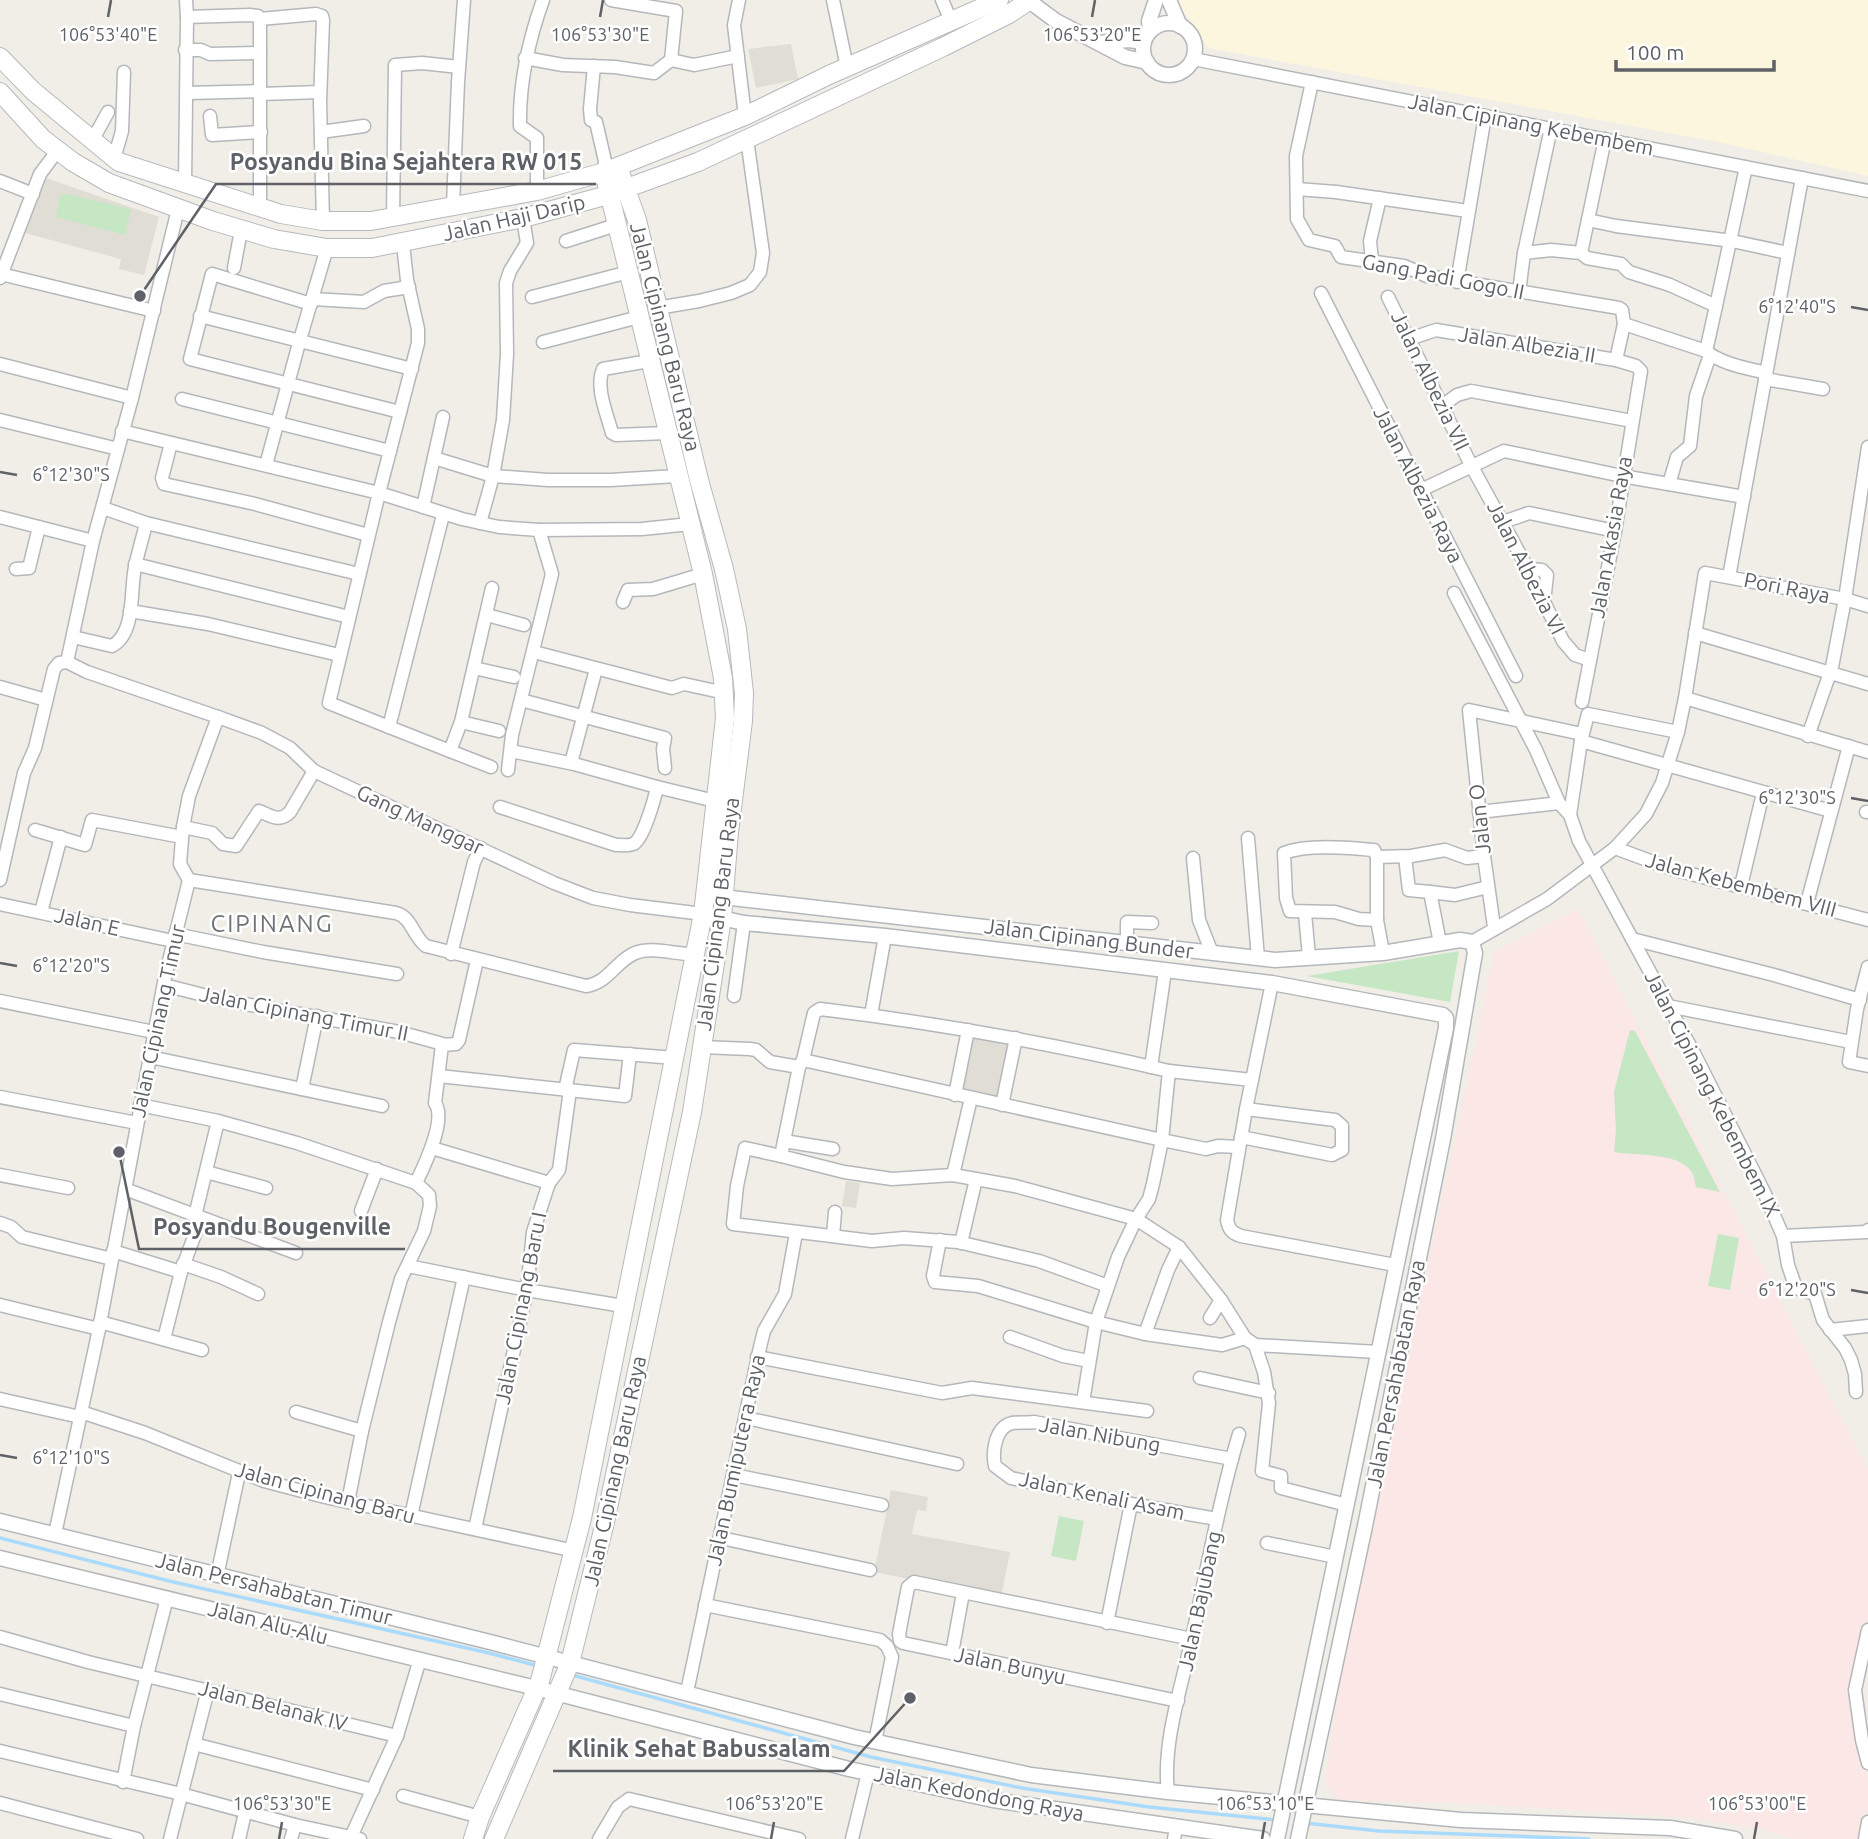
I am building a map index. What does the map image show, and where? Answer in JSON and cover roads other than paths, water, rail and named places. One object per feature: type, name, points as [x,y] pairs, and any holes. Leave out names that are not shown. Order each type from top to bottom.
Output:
[{"type":"main road","name":"Jalan Haji Darip","points":[[0,57],[33,92],[114,159],[260,208],[323,221],[360,221],[393,218],[537,191],[745,116],[847,67],[999,0]]},
{"type":"main road","name":"Jalan Haji Darip","points":[[0,92],[43,139],[80,167],[109,183],[241,230],[327,248],[372,248],[403,244],[523,218],[608,195],[698,162],[943,47],[1009,14],[1029,0]]},
{"type":"main road","name":"Jalan Cipinang Baru Raya","points":[[473,1839],[542,1672],[575,1551],[703,914],[714,896],[744,693],[733,610],[637,220],[626,188],[609,166]]},
{"type":"main road","name":"Jalan Cipinang Baru Raya","points":[[494,1839],[564,1679],[594,1573],[692,1112],[722,918],[714,896],[715,801],[725,718],[725,693],[703,574],[608,195],[609,166]]},
{"type":"main road","points":[[694,457],[677,474],[699,480]]},
{"type":"street","points":[[185,183],[186,0]]},
{"type":"street","points":[[453,205],[464,0]]},
{"type":"street","points":[[537,191],[537,138],[520,126],[520,98],[525,58],[543,0]]},
{"type":"street","points":[[525,58],[563,65],[654,73],[671,60],[677,5],[611,0]]},
{"type":"street","points":[[736,0],[734,25],[745,116]]},
{"type":"street","points":[[833,0],[847,67]]},
{"type":"street","points":[[942,0],[951,21]]},
{"type":"street","points":[[1029,0],[1056,20],[1125,57],[1147,62]]},
{"type":"street","points":[[1100,43],[1147,37],[1159,25],[1170,23],[1188,31],[1193,39],[1193,59],[1187,68],[1177,74],[1165,75],[1155,71],[1147,62],[1143,52],[1147,37],[1149,21],[1156,0]]},
{"type":"street","points":[[1169,0],[1180,26]]},
{"type":"street","points":[[187,17],[250,15],[260,19],[316,14],[322,16],[320,92],[323,221]]},
{"type":"street","points":[[260,19],[260,208]]},
{"type":"street","points":[[185,50],[201,50],[210,54],[260,53]]},
{"type":"street","points":[[671,60],[694,65],[738,56]]},
{"type":"street","name":"Jalan Cipinang Kebembem","points":[[1193,59],[1868,191]]},
{"type":"street","points":[[393,218],[395,65],[422,62],[459,67]]},
{"type":"street","points":[[594,66],[591,119],[596,122],[609,166]]},
{"type":"street","points":[[114,159],[122,131],[124,72]]},
{"type":"street","points":[[1312,82],[1296,156],[1297,189],[1468,211]]},
{"type":"street","points":[[187,93],[320,92]]},
{"type":"street","points":[[92,141],[108,112]]},
{"type":"street","points":[[210,116],[212,134],[261,132]]},
{"type":"street","points":[[1457,282],[1485,116]]},
{"type":"street","points":[[321,132],[364,126]]},
{"type":"street","points":[[1519,292],[1524,253],[1551,128]]},
{"type":"street","points":[[657,307],[731,293],[750,285],[760,272],[764,253],[747,139]]},
{"type":"street","points":[[1581,253],[1605,139]]},
{"type":"street","points":[[58,150],[42,170],[1,276],[154,311]]},
{"type":"street","points":[[1669,484],[1677,457],[1690,446],[1696,396],[1708,353],[1746,167]]},
{"type":"street","points":[[1729,577],[1801,178]]},
{"type":"street","points":[[0,181],[33,194]]},
{"type":"street","name":"Gang Padi Gogo II","points":[[1297,189],[1297,219],[1309,240],[1337,246],[1341,257],[1404,266],[1427,276],[1457,282],[1619,308],[1622,310],[1623,324]]},
{"type":"street","points":[[1371,261],[1370,241],[1380,198]]},
{"type":"street","points":[[67,662],[93,541],[132,398],[178,209]]},
{"type":"street","points":[[480,523],[493,476],[503,420],[507,354],[506,283],[527,243],[523,218]]},
{"type":"street","points":[[1588,220],[1732,240],[1788,253]]},
{"type":"street","points":[[566,241],[616,225]]},
{"type":"street","points":[[234,268],[241,230]]},
{"type":"street","points":[[403,244],[418,343],[328,703],[491,767]]},
{"type":"street","points":[[266,466],[327,248]]},
{"type":"street","points":[[1524,253],[1551,250],[1581,253],[1587,258],[1621,264],[1629,272],[1670,285],[1716,306]]},
{"type":"street","points":[[532,297],[629,272]]},
{"type":"street","points":[[400,412],[190,359],[212,274],[312,301],[364,302],[384,290],[409,287]]},
{"type":"street","name":"Jalan Albezia Raya","points":[[1321,293],[1396,446],[1421,489],[1516,676]]},
{"type":"street","name":"Jalan Albezia VII","points":[[1388,297],[1471,465]]},
{"type":"street","points":[[200,316],[412,369]]},
{"type":"street","points":[[543,341],[639,317]]},
{"type":"street","points":[[1616,359],[1623,324],[1766,376],[1823,389]]},
{"type":"street","name":"Jalan Albezia II","points":[[1409,339],[1436,330],[1616,359],[1636,366],[1642,373]]},
{"type":"street","points":[[649,360],[603,369],[601,391],[612,433],[667,433]]},
{"type":"street","points":[[0,364],[132,398]]},
{"type":"street","name":"Jalan Akasia Raya","points":[[1582,702],[1642,373]]},
{"type":"street","points":[[1442,406],[1457,395],[1471,391],[1632,421]]},
{"type":"street","points":[[182,399],[390,451]]},
{"type":"street","points":[[422,507],[443,417]]},
{"type":"street","points":[[0,420],[118,449]]},
{"type":"street","points":[[122,431],[379,493],[443,515],[499,527],[539,530],[642,529],[690,524]]},
{"type":"street","points":[[171,443],[162,478],[164,484],[255,504],[368,535]]},
{"type":"street","points":[[1808,736],[1830,674],[1864,494],[1868,447]]},
{"type":"street","points":[[1421,489],[1504,451],[1622,476],[1744,497]]},
{"type":"street","points":[[434,458],[493,476],[548,480],[597,480],[677,474]]},
{"type":"street","name":"Jalan Albezia VI","points":[[1471,465],[1569,649],[1575,655],[1590,660]]},
{"type":"street","points":[[103,508],[146,523],[359,575]]},
{"type":"street","points":[[1503,522],[1530,513],[1615,531]]},
{"type":"street","points":[[389,727],[443,515]]},
{"type":"street","points":[[0,517],[93,541]]},
{"type":"street","points":[[73,637],[116,645],[130,611],[135,564],[146,523]]},
{"type":"street","points":[[16,569],[29,568],[39,527]]},
{"type":"street","points":[[508,770],[512,735],[552,574],[539,530]]},
{"type":"street","points":[[135,564],[349,617]]},
{"type":"street","name":"Pori Raya","points":[[1702,578],[1707,573],[1844,602]]},
{"type":"street","points":[[623,603],[628,590],[653,589],[703,574]]},
{"type":"street","points":[[1472,942],[1547,899],[1615,848],[1646,814],[1662,783],[1678,732],[1702,578],[1868,606]]},
{"type":"street","points":[[450,751],[461,722],[492,588]]},
{"type":"street","points":[[1454,593],[1536,750],[1559,803],[1570,815]]},
{"type":"street","points":[[130,611],[208,624],[338,655]]},
{"type":"street","points":[[487,615],[524,625]]},
{"type":"street","points":[[1695,633],[1868,684]]},
{"type":"street","points":[[534,652],[672,688],[684,684],[725,693]]},
{"type":"street","points":[[0,880],[24,773],[35,748],[54,669],[59,663],[67,662],[87,672],[218,717],[189,796],[182,832],[180,864],[190,880],[396,913],[407,918],[421,942],[451,954],[586,986],[599,983],[627,957],[647,950],[695,954]]},
{"type":"street","points":[[474,668],[514,677]]},
{"type":"street","points":[[571,763],[596,669]]},
{"type":"street","points":[[0,687],[46,700]]},
{"type":"street","points":[[1685,698],[1868,752]]},
{"type":"street","points":[[521,700],[665,738],[665,768]]},
{"type":"street","name":"Jalan O","points":[[1494,927],[1468,710],[1521,722]]},
{"type":"street","points":[[1570,815],[1581,738],[1588,714],[1678,732]]},
{"type":"street","name":"Gang Manggar","points":[[218,717],[262,733],[290,748],[314,771],[554,883],[593,898],[703,914]]},
{"type":"street","points":[[461,722],[499,731]]},
{"type":"street","points":[[1521,722],[1831,811]]},
{"type":"street","points":[[1807,904],[1849,746]]},
{"type":"street","points":[[511,751],[571,763],[715,801]]},
{"type":"street","points":[[35,830],[86,844],[92,821],[212,833],[223,844],[236,846],[259,811],[276,819],[285,817],[314,771]]},
{"type":"street","points":[[500,807],[616,845],[632,845],[637,843],[643,831],[657,787]]},
{"type":"street","points":[[1741,886],[1763,793]]},
{"type":"street","points":[[1479,812],[1559,803]]},
{"type":"street","name":"Jalan Cipinang Kebembem IX","points":[[1570,815],[1580,841],[1764,1192],[1783,1236],[1788,1265],[1796,1288],[1815,1294],[1819,1312],[1851,1360],[1856,1392]]},
{"type":"street","points":[[41,912],[61,838]]},
{"type":"street","points":[[1248,838],[1258,958]]},
{"type":"street","points":[[451,954],[474,863],[481,848]]},
{"type":"street","name":"Jalan Kebembem VIII","points":[[1615,848],[1672,869],[1868,920]]},
{"type":"street","points":[[1377,920],[1359,919],[1335,912],[1290,911],[1287,908],[1285,852],[1318,849],[1376,850],[1377,920],[1382,953]]},
{"type":"street","points":[[1377,857],[1405,857],[1445,850],[1467,858],[1484,856]]},
{"type":"street","points":[[1405,857],[1409,890],[1455,895],[1488,887]]},
{"type":"street","points":[[1193,858],[1199,920],[1212,953]]},
{"type":"street","name":"Jalan Cipinang Timur","points":[[55,1534],[99,1326],[154,1031],[174,938],[190,880]]},
{"type":"street","points":[[1430,892],[1440,943]]},
{"type":"street","name":"Jalan Cipinang Bunder","points":[[714,896],[1285,960],[1382,953],[1460,940],[1472,942]]},
{"type":"street","name":"Jalan E","points":[[0,904],[174,938],[397,974]]},
{"type":"street","points":[[1306,913],[1309,957]]},
{"type":"street","name":"Jalan Cipinang Bunder","points":[[703,914],[744,923],[885,936],[1272,983],[1443,1015]]},
{"type":"street","points":[[1127,943],[1127,922],[1152,923]]},
{"type":"street","points":[[734,996],[744,923]]},
{"type":"street","points":[[972,946],[980,944],[982,939],[982,931],[976,925]]},
{"type":"street","points":[[1014,951],[1005,942],[1008,935],[1015,930]]},
{"type":"street","points":[[871,1015],[885,936]]},
{"type":"street","points":[[1632,939],[1774,975],[1862,1007]]},
{"type":"street","name":"Jalan Persahabatan Raya","points":[[1298,1838],[1366,1526],[1443,1139],[1475,953],[1472,942]]},
{"type":"street","points":[[416,1184],[432,1148],[439,1111],[435,1103],[443,1044],[456,1044],[459,1040],[477,960]]},
{"type":"street","points":[[1868,967],[1849,1062],[1868,1066]]},
{"type":"street","points":[[1150,1067],[1165,971]]},
{"type":"street","points":[[1272,983],[1240,1142],[1228,1228],[1232,1233],[1395,1265]]},
{"type":"street","name":"Jalan Cipinang Timur II","points":[[164,985],[223,1000],[399,1032],[443,1044]]},
{"type":"street","points":[[0,1001],[154,1031]]},
{"type":"street","points":[[1668,1006],[1851,1042]]},
{"type":"street","points":[[781,1156],[816,1009],[1016,1038],[1169,1071],[1252,1080]]},
{"type":"street","name":"Jalan Persahabatan Raya","points":[[1277,1836],[1446,1028],[1446,1018],[1443,1015]]},
{"type":"street","points":[[302,1090],[317,1016]]},
{"type":"street","points":[[955,1095],[968,1030]]},
{"type":"street","points":[[1002,1105],[1016,1038]]},
{"type":"street","points":[[701,1047],[756,1050],[769,1062],[801,1064],[1206,1149],[1240,1142],[1332,1155],[1342,1150],[1342,1126],[1335,1120],[1246,1109]]},
{"type":"street","name":"Jalan Cipinang Baru I","points":[[475,1529],[527,1290],[533,1232],[549,1183],[559,1170],[574,1050],[630,1054]]},
{"type":"street","points":[[439,1076],[625,1096],[630,1054],[675,1058]]},
{"type":"street","points":[[149,1057],[382,1106]]},
{"type":"street","points":[[1083,1402],[1096,1322],[1118,1257],[1149,1199],[1161,1140],[1169,1071]]},
{"type":"street","points":[[0,1097],[137,1123]]},
{"type":"street","points":[[954,1175],[971,1098]]},
{"type":"street","points":[[141,1105],[218,1121],[377,1169],[416,1184],[429,1195],[430,1206],[424,1231],[401,1279],[392,1311],[362,1431],[348,1502]]},
{"type":"street","points":[[164,1339],[198,1217],[218,1121]]},
{"type":"street","points":[[1423,1136],[1443,1139]]},
{"type":"street","points":[[784,1141],[833,1149]]},
{"type":"street","points":[[432,1148],[549,1183]]},
{"type":"street","points":[[1108,1286],[1039,1261],[961,1243],[904,1238],[872,1241],[736,1226],[732,1222],[746,1148],[844,1172],[892,1179],[954,1175],[1015,1186],[1136,1219],[1179,1247],[1250,1341],[1269,1393],[1262,1471],[1280,1476],[1281,1488],[1347,1505]]},
{"type":"street","points":[[361,1211],[377,1169]]},
{"type":"street","points":[[206,1172],[266,1188]]},
{"type":"street","points":[[0,1175],[68,1188]]},
{"type":"street","points":[[961,1243],[976,1180]]},
{"type":"street","points":[[125,1189],[296,1253]]},
{"type":"street","points":[[833,1236],[835,1212]]},
{"type":"street","points":[[0,1223],[11,1227],[22,1237],[221,1277],[258,1294]]},
{"type":"street","points":[[1783,1236],[1868,1230]]},
{"type":"street","name":"Jalan Bumiputera Raya","points":[[687,1692],[757,1357],[764,1331],[785,1294],[796,1233]]},
{"type":"street","points":[[940,1240],[933,1276],[935,1282],[978,1286],[1145,1334],[1222,1345],[1250,1341],[1378,1352]]},
{"type":"street","points":[[1145,1334],[1179,1247]]},
{"type":"street","points":[[408,1266],[623,1306]]},
{"type":"street","points":[[411,1516],[464,1277]]},
{"type":"street","points":[[1210,1318],[1221,1300]]},
{"type":"street","points":[[0,1305],[164,1339],[202,1350]]},
{"type":"street","points":[[1830,1330],[1868,1326]]},
{"type":"street","points":[[1010,1337],[1063,1356],[1089,1361]]},
{"type":"street","points":[[757,1357],[942,1393],[972,1388],[1147,1411]]},
{"type":"street","points":[[1200,1378],[1269,1393]]},
{"type":"street","name":"Jalan Cipinang Baru","points":[[0,1399],[80,1415],[145,1433],[239,1473],[348,1502],[575,1551]]},
{"type":"street","points":[[296,1412],[362,1431]]},
{"type":"street","points":[[746,1418],[957,1464]]},
{"type":"street","name":"Jalan Nibung","points":[[994,1461],[995,1442],[999,1432],[1009,1424],[1034,1422],[1232,1459]]},
{"type":"street","name":"Jalan Bajubang","points":[[1168,1791],[1165,1769],[1178,1701],[1217,1519],[1240,1434]]},
{"type":"street","name":"Jalan Kenali Asam","points":[[994,1461],[999,1471],[1011,1478],[1217,1519]]},
{"type":"street","points":[[217,1576],[239,1473]]},
{"type":"street","points":[[734,1475],[882,1504]]},
{"type":"street","points":[[1107,1623],[1131,1504]]},
{"type":"street","name":"Jalan Persahabatan Timur","points":[[0,1521],[217,1576],[542,1672]]},
{"type":"street","points":[[721,1538],[870,1570]]},
{"type":"street","points":[[1267,1543],[1336,1557]]},
{"type":"street","name":"Jalan Alu-Alu","points":[[0,1558],[420,1660],[542,1672]]},
{"type":"street","name":"Jalan Bunyu","points":[[963,1593],[914,1582],[910,1584],[900,1641],[1178,1701]]},
{"type":"street","points":[[952,1653],[963,1593],[1192,1639]]},
{"type":"street","points":[[123,1782],[134,1726],[167,1598]]},
{"type":"street","points":[[705,1605],[880,1640],[887,1646],[892,1657],[875,1742]]},
{"type":"street","points":[[1868,1630],[1855,1690],[1868,1763]]},
{"type":"street","name":"Jalan Belanak IV","points":[[0,1637],[397,1737]]},
{"type":"street","points":[[0,1751],[354,1838],[397,1737],[420,1660]]},
{"type":"street","points":[[1311,1671],[1332,1675]]},
{"type":"street","points":[[542,1672],[564,1679],[687,1692],[875,1742],[1031,1775],[1283,1806],[1461,1820],[1670,1828],[1735,1839]]},
{"type":"street","name":"Jalan Kedondong Raya","points":[[542,1672],[869,1773],[993,1800],[1175,1834],[1263,1839]]},
{"type":"street","points":[[170,1839],[208,1690]]},
{"type":"street","points":[[0,1694],[134,1726]]},
{"type":"street","points":[[194,1744],[373,1790]]},
{"type":"street","name":"Jalan Bajubang","points":[[1152,1790],[1165,1769]]},
{"type":"street","points":[[852,1839],[869,1773]]},
{"type":"street","points":[[402,1796],[480,1817]]},
{"type":"street","points":[[599,1839],[618,1807],[629,1799],[799,1839]]},
{"type":"street","points":[[0,1803],[137,1839]]},
{"type":"street","points":[[239,1839],[245,1813]]},
{"type":"street","points":[[1865,1839],[1868,1822]]},
{"type":"street","points":[[291,1839],[295,1825]]},
{"type":"waterway","points":[[0,1538],[169,1581],[538,1666]]},
{"type":"waterway","points":[[572,1675],[871,1757],[1022,1788],[1149,1807],[1276,1820]]},
{"type":"waterway","points":[[1305,1823],[1379,1831],[1589,1839]]},
{"type":"place","name":"Posyandu Bina Sejahtera RW 015","points":[[140,296]]},
{"type":"place","name":"Posyandu Bougenville","points":[[119,1152]]},
{"type":"place","name":"Klinik Sehat Babussalam","points":[[910,1698]]},
{"type":"district","name":"CIPINANG","points":[[272,924]]}]
